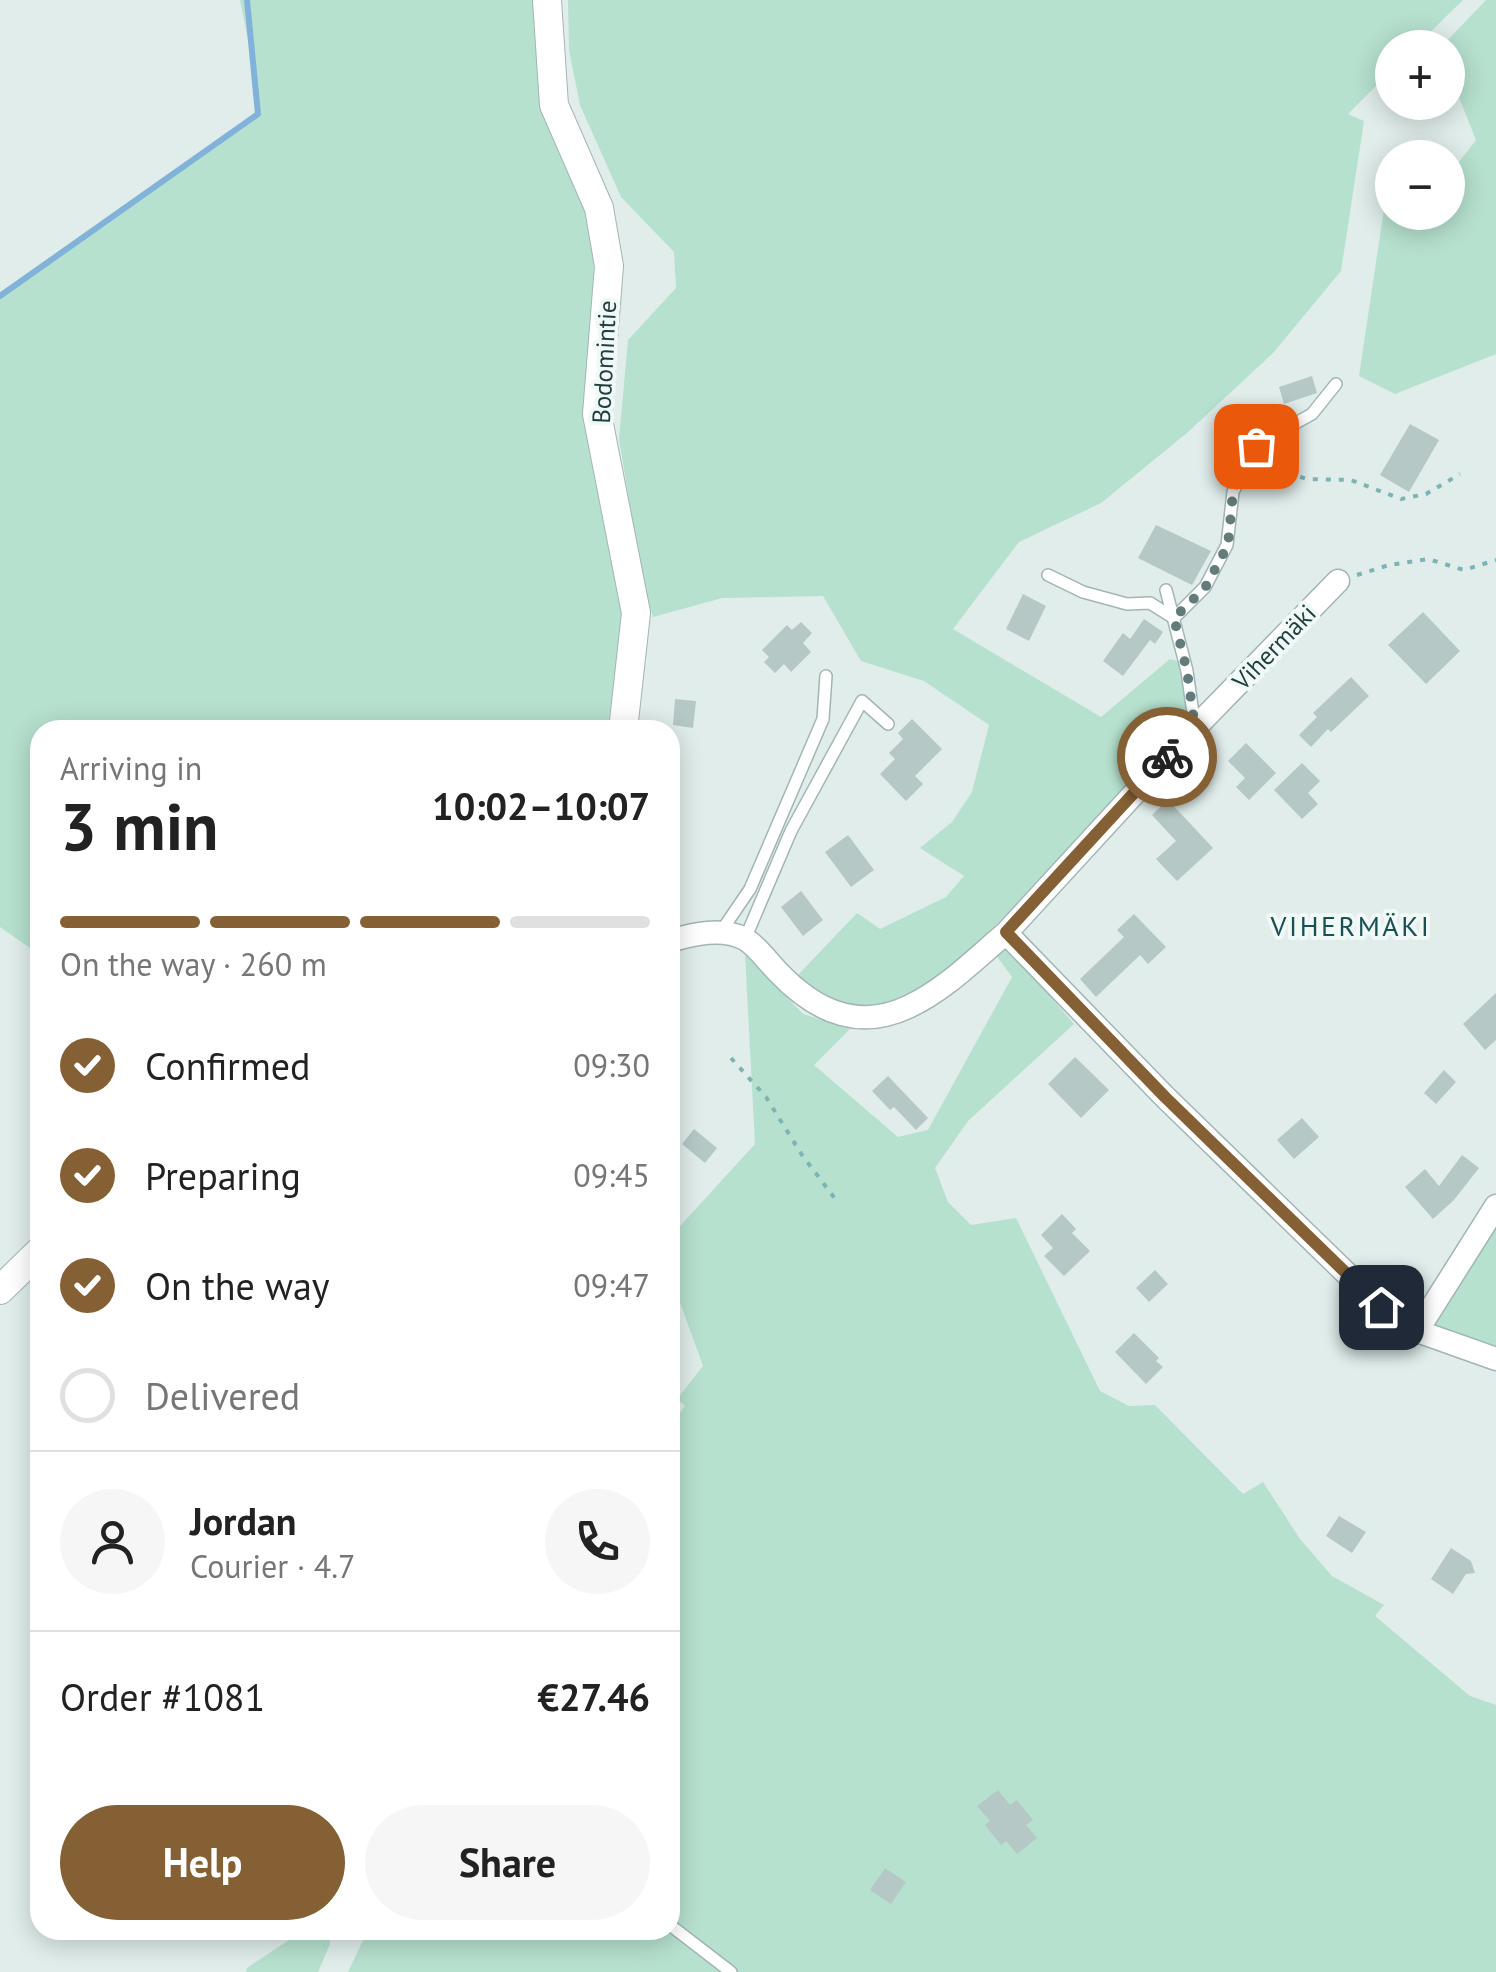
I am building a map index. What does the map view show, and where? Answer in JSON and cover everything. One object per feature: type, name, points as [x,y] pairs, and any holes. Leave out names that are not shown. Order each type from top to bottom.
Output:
[{"type":"street","name":"Bodomintie","points":[[547,0],[554,104],[599,208],[609,266],[597,414],[636,613],[624,720]]},
{"type":"street","name":"Vihermäki","points":[[745,939],[786,981],[822,1009],[852,1019],[884,1016],[910,1006],[955,977],[1006,932],[1338,581]]},
{"type":"street","points":[[1006,932],[1165,1097],[1366,1293],[1418,1331],[1496,1359]]},
{"type":"street","points":[[680,938],[698,933],[745,939]]},
{"type":"street","points":[[1418,1331],[1496,1206]]},
{"type":"street","points":[[0,1290],[30,1261]]},
{"type":"lane","points":[[1174,618],[1205,588],[1228,545],[1233,492],[1256,446],[1312,414],[1336,384]]},
{"type":"lane","points":[[1048,575],[1097,596],[1127,604],[1150,604],[1174,618]]},
{"type":"lane","points":[[1166,590],[1187,671],[1195,728]]},
{"type":"lane","points":[[720,934],[750,889],[823,720],[826,676]]},
{"type":"lane","points":[[745,939],[791,832],[862,701],[888,724]]},
{"type":"lane","points":[[680,1933],[731,1972]]},
{"type":"path","points":[[1248,461],[1307,479],[1351,480],[1401,499],[1426,494],[1460,474]]},
{"type":"path","points":[[1338,581],[1389,564],[1428,559],[1464,570],[1496,560]]},
{"type":"path","points":[[731,1058],[766,1097],[839,1204]]},
{"type":"green space","points":[[240,0],[535,0],[542,107],[593,223],[596,268],[584,396],[590,457],[617,564],[622,631],[609,720],[30,720],[30,948],[0,927],[0,296],[258,114],[258,89]]},
{"type":"green space","points":[[568,0],[1463,0],[1432,30],[1375,30],[1375,87],[1348,114],[1364,121],[1341,271],[1273,353],[1187,433],[1101,503],[1019,542],[953,629],[1101,717],[1170,659],[1181,662],[1187,724],[958,965],[886,1007],[825,1005],[797,976],[857,913],[880,929],[946,897],[964,876],[920,848],[952,822],[972,792],[989,725],[924,681],[861,661],[823,596],[722,598],[653,617],[643,584],[619,439],[628,340],[676,288],[674,252],[621,197],[580,105],[569,50]]},
{"type":"green space","points":[[1486,0],[1496,0],[1496,354],[1395,394],[1359,376],[1381,230],[1465,230],[1465,154],[1476,140],[1465,112],[1465,30],[1457,30]]},
{"type":"green space","points":[[1008,947],[1074,1024],[968,1121],[935,1168],[948,1202],[971,1225],[1016,1218],[1100,1391],[1129,1406],[1155,1405],[1243,1494],[1263,1482],[1300,1539],[1332,1576],[1384,1605],[1375,1616],[1470,1696],[1496,1705],[1496,1972],[348,1972],[363,1940],[680,1940],[680,1412],[685,1406],[680,1395],[703,1366],[680,1303],[680,1226],[755,1144],[745,954],[803,1014],[850,1029],[814,1065],[898,1137],[928,1130],[1012,977],[996,955]]},
{"type":"green space","points":[[1496,1229],[1496,1351],[1430,1329]]},
{"type":"green space","points":[[289,1940],[330,1940],[318,1972],[246,1972]]},
{"type":"building","points":[[1312,376],[1317,393],[1284,404],[1279,387]]},
{"type":"building","points":[[1410,424],[1439,440],[1409,492],[1380,475]]},
{"type":"building","points":[[1156,525],[1211,551],[1192,585],[1138,558]]},
{"type":"building","points":[[1023,594],[1046,606],[1029,641],[1006,629]]},
{"type":"building","points":[[1423,612],[1460,651],[1426,684],[1388,645]]},
{"type":"building","points":[[1144,619],[1163,632],[1155,644],[1150,640],[1123,676],[1103,661],[1123,633],[1130,639]]},
{"type":"building","points":[[801,622],[812,633],[803,643],[811,652],[791,672],[784,664],[775,673],[764,662],[769,657],[762,650],[787,625],[792,630]]},
{"type":"building","points":[[1351,677],[1369,696],[1311,747],[1299,735],[1317,717],[1313,713]]},
{"type":"building","points":[[675,699],[696,701],[693,728],[680,726],[680,720],[673,720]]},
{"type":"building","points":[[912,719],[942,749],[915,776],[923,784],[906,801],[880,774],[895,759],[889,753],[903,739],[898,733]]},
{"type":"building","points":[[1246,743],[1276,773],[1249,800],[1236,787],[1245,778],[1228,761]]},
{"type":"building","points":[[1302,763],[1320,781],[1308,793],[1318,804],[1302,819],[1274,790]]},
{"type":"building","points":[[1168,800],[1213,848],[1177,881],[1156,859],[1176,841],[1152,815]]},
{"type":"building","points":[[848,835],[874,870],[851,887],[825,852]]},
{"type":"building","points":[[801,891],[823,920],[803,936],[781,907]]},
{"type":"building","points":[[1134,914],[1166,947],[1148,964],[1140,955],[1096,997],[1080,979],[1124,937],[1117,930]]},
{"type":"building","points":[[1496,993],[1496,1040],[1485,1050],[1463,1024]]},
{"type":"building","points":[[1075,1057],[1109,1090],[1081,1118],[1048,1084]]},
{"type":"building","points":[[1444,1070],[1456,1082],[1436,1104],[1424,1093]]},
{"type":"building","points":[[888,1076],[928,1118],[916,1130],[872,1091]]},
{"type":"building","points":[[1302,1118],[1319,1137],[1294,1159],[1277,1140]]},
{"type":"building","points":[[694,1129],[717,1148],[705,1163],[682,1144]]},
{"type":"building","points":[[1462,1155],[1479,1168],[1433,1219],[1405,1187],[1425,1169],[1439,1186]]},
{"type":"building","points":[[1062,1214],[1076,1229],[1072,1233],[1090,1251],[1064,1276],[1044,1256],[1053,1248],[1041,1235]]},
{"type":"building","points":[[1155,1270],[1168,1284],[1149,1302],[1136,1288]]},
{"type":"building","points":[[1134,1333],[1163,1367],[1146,1384],[1115,1352]]},
{"type":"building","points":[[1339,1516],[1366,1532],[1352,1553],[1326,1536]]},
{"type":"building","points":[[1451,1548],[1471,1561],[1475,1573],[1466,1574],[1453,1594],[1431,1579]]},
{"type":"building","points":[[998,1790],[1010,1805],[1017,1800],[1033,1820],[1026,1825],[1037,1838],[1017,1854],[1006,1841],[1001,1845],[985,1825],[990,1821],[977,1806]]},
{"type":"building","points":[[885,1868],[906,1882],[891,1904],[870,1890]]},
{"type":"waterway","points":[[0,296],[258,114],[247,0]]},
{"type":"way so far","points":[[1167,757],[1195,728],[1174,618],[1205,588],[1228,545],[1233,492],[1256,446]]},
{"type":"district","name":"VIHERMÄKI","points":[[1351,926]]},
{"type":"route","points":[[1167,757],[1006,932],[1165,1097],[1381,1307]]}]
